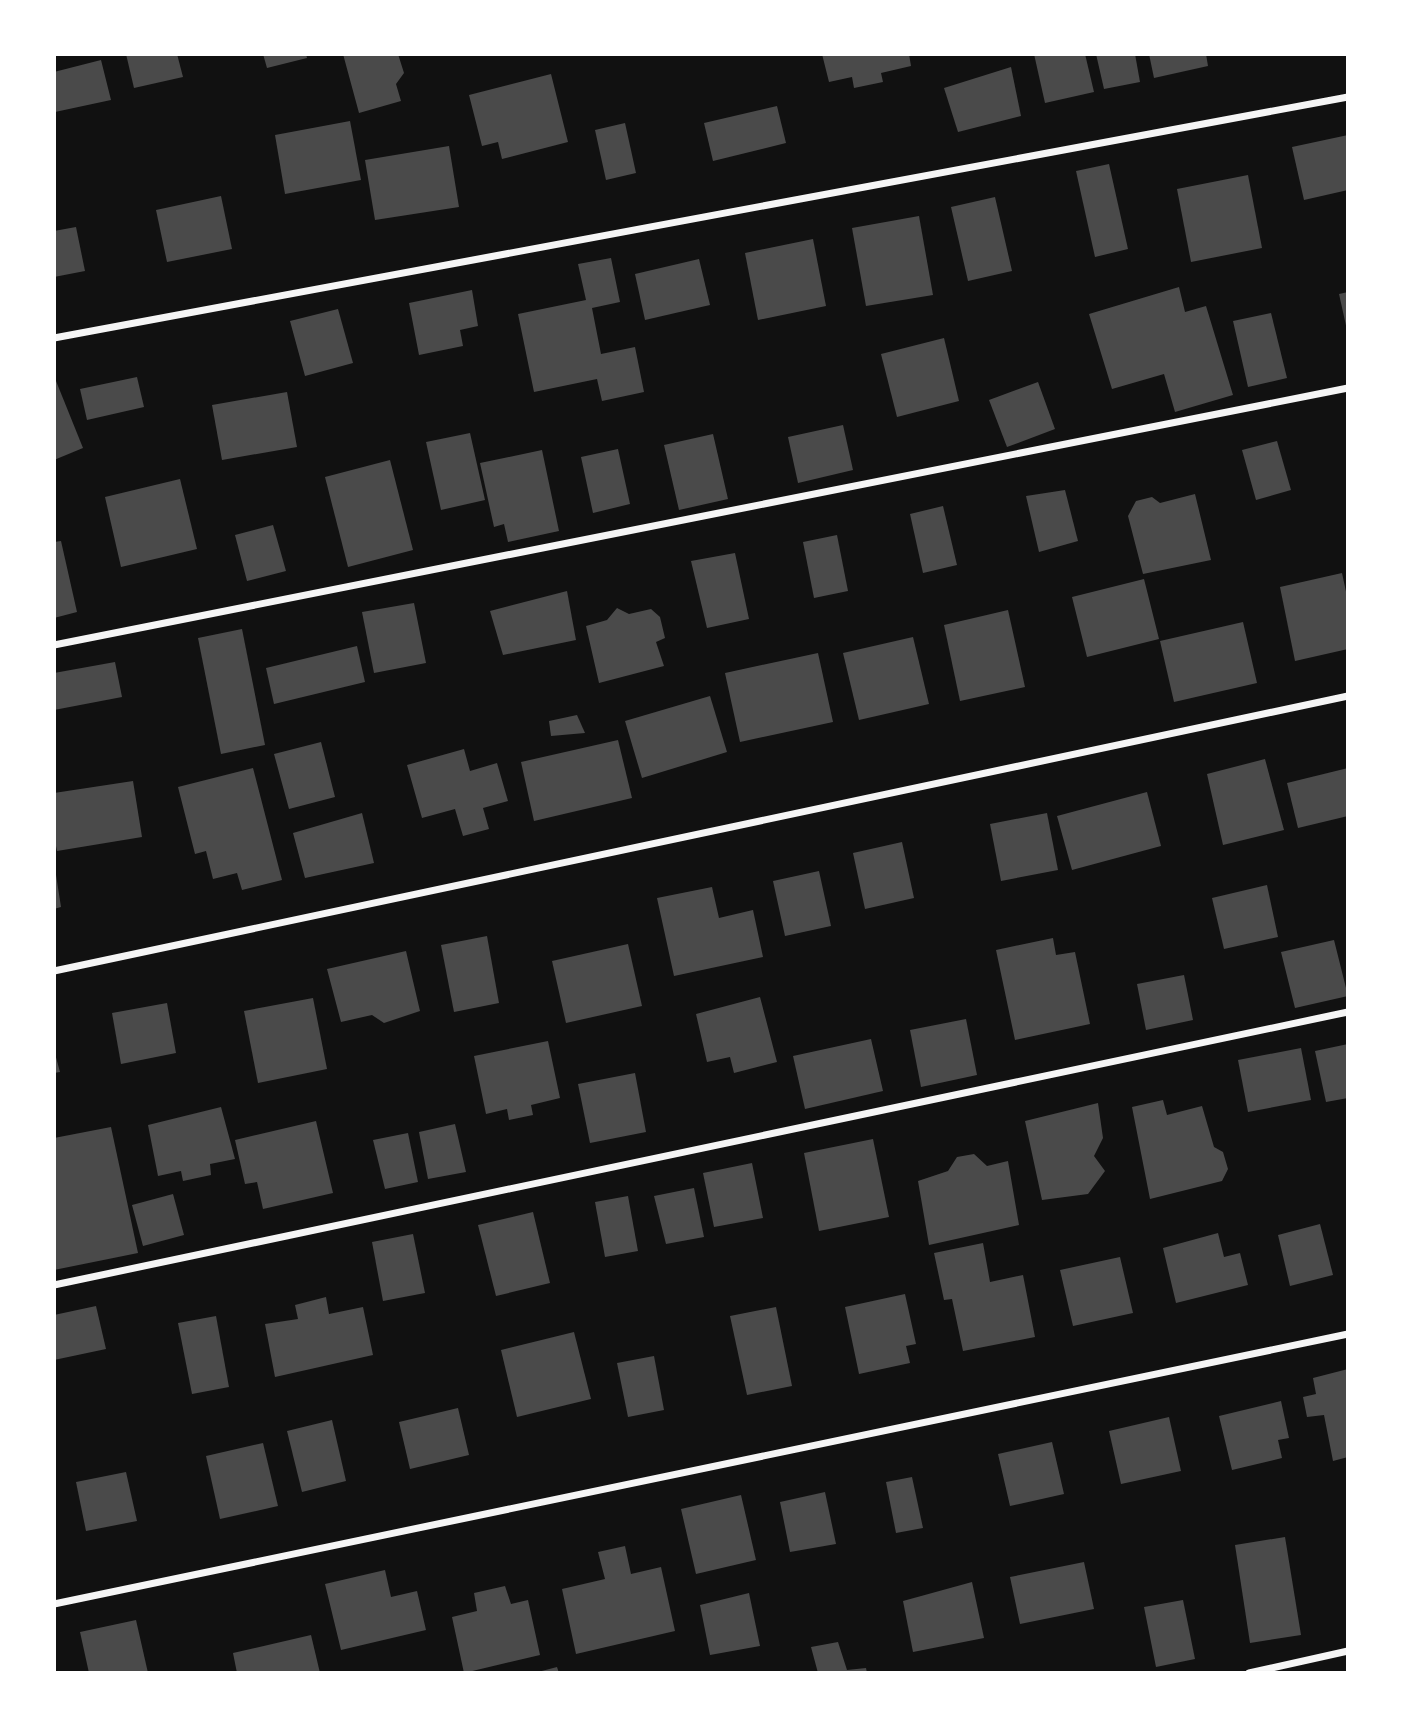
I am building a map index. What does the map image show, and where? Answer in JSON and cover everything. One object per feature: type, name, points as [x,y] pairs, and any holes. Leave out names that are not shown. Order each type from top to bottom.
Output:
[{"type":"street","points":[[54,338],[1348,96]]},
{"type":"street","points":[[54,645],[1348,388]]},
{"type":"street","points":[[54,971],[1348,696]]},
{"type":"street","points":[[54,1285],[1348,1012]]},
{"type":"street","points":[[54,1604],[1348,1335]]},
{"type":"street","points":[[1249,1673],[1348,1651]]},
{"type":"building","points":[[126,54],[177,54],[183,77],[134,88]]},
{"type":"building","points":[[263,54],[306,54],[307,58],[267,68]]},
{"type":"building","points":[[343,54],[398,54],[404,73],[396,84],[401,101],[359,113]]},
{"type":"building","points":[[822,54],[909,54],[911,66],[881,73],[883,82],[854,88],[852,77],[829,82]]},
{"type":"building","points":[[1034,54],[1085,54],[1094,92],[1045,103]]},
{"type":"building","points":[[1096,54],[1135,54],[1140,82],[1104,89]]},
{"type":"building","points":[[1149,54],[1206,54],[1208,66],[1154,78]]},
{"type":"building","points":[[101,60],[111,100],[55,112],[54,72]]},
{"type":"building","points":[[1011,67],[1021,116],[958,132],[944,88]]},
{"type":"building","points":[[551,74],[568,142],[502,159],[498,142],[482,146],[469,95]]},
{"type":"building","points":[[777,106],[786,143],[713,161],[704,123]]},
{"type":"building","points":[[350,121],[361,180],[285,194],[275,135]]},
{"type":"building","points":[[625,123],[636,173],[606,180],[595,130]]},
{"type":"building","points":[[1348,135],[1348,190],[1304,200],[1292,147]]},
{"type":"building","points":[[449,146],[459,207],[375,220],[365,160]]},
{"type":"building","points":[[1109,164],[1128,249],[1095,257],[1076,171]]},
{"type":"building","points":[[1248,175],[1262,248],[1191,262],[1177,189]]},
{"type":"building","points":[[221,196],[232,249],[167,262],[156,210]]},
{"type":"building","points":[[995,197],[1012,271],[968,281],[951,207]]},
{"type":"building","points":[[919,216],[933,295],[866,306],[852,228]]},
{"type":"building","points":[[76,227],[85,271],[54,277],[54,231]]},
{"type":"building","points":[[813,239],[826,306],[758,320],[745,253]]},
{"type":"building","points":[[611,258],[620,302],[592,308],[601,354],[635,347],[644,392],[602,401],[597,379],[534,392],[518,314],[586,300],[578,264]]},
{"type":"building","points":[[699,259],[710,305],[645,320],[635,274]]},
{"type":"building","points":[[1179,287],[1185,312],[1206,306],[1233,395],[1175,412],[1164,374],[1112,389],[1089,314]]},
{"type":"building","points":[[472,290],[478,326],[460,330],[463,346],[419,355],[409,303]]},
{"type":"building","points":[[1348,292],[1348,329],[1347,330],[1339,294]]},
{"type":"building","points":[[338,309],[353,363],[305,376],[290,321]]},
{"type":"building","points":[[1271,313],[1287,378],[1248,387],[1233,321]]},
{"type":"building","points":[[944,338],[959,401],[897,417],[881,354]]},
{"type":"building","points":[[54,376],[83,448],[54,460]]},
{"type":"building","points":[[137,377],[144,407],[87,420],[80,389]]},
{"type":"building","points":[[1038,382],[1055,429],[1007,447],[989,400]]},
{"type":"building","points":[[287,392],[297,447],[222,460],[212,405]]},
{"type":"building","points":[[843,425],[853,470],[798,483],[788,437]]},
{"type":"building","points":[[470,433],[485,500],[441,510],[426,442]]},
{"type":"building","points":[[713,434],[728,499],[679,510],[664,445]]},
{"type":"building","points":[[1277,441],[1291,490],[1256,500],[1242,450]]},
{"type":"building","points":[[618,449],[630,504],[593,513],[581,457]]},
{"type":"building","points":[[542,450],[559,531],[508,542],[504,524],[494,527],[480,463]]},
{"type":"building","points":[[390,460],[413,550],[348,567],[325,477]]},
{"type":"building","points":[[180,479],[197,549],[121,567],[105,497]]},
{"type":"building","points":[[1065,490],[1078,541],[1039,552],[1026,496]]},
{"type":"building","points":[[1195,494],[1211,560],[1143,574],[1128,516],[1136,501],[1152,497],[1160,503]]},
{"type":"building","points":[[943,506],[957,565],[923,573],[910,514]]},
{"type":"building","points":[[273,525],[286,571],[247,581],[235,535]]},
{"type":"building","points":[[837,535],[848,591],[814,598],[803,542]]},
{"type":"building","points":[[61,541],[77,612],[54,618],[54,542]]},
{"type":"building","points":[[735,553],[749,619],[707,628],[691,561]]},
{"type":"building","points":[[1342,573],[1348,601],[1348,649],[1295,661],[1280,587]]},
{"type":"building","points":[[1144,579],[1159,639],[1087,657],[1072,597]]},
{"type":"building","points":[[567,591],[576,640],[503,655],[490,611]]},
{"type":"building","points":[[414,603],[426,663],[374,673],[362,612]]},
{"type":"building","points":[[617,608],[629,614],[651,609],[660,617],[665,638],[656,642],[664,666],[599,683],[586,626],[607,620]]},
{"type":"building","points":[[1008,610],[1025,687],[960,701],[944,625]]},
{"type":"building","points":[[1243,622],[1257,683],[1174,702],[1160,641]]},
{"type":"building","points":[[242,629],[265,745],[221,754],[198,638]]},
{"type":"building","points":[[913,637],[929,704],[859,720],[843,653]]},
{"type":"building","points":[[357,646],[365,682],[274,704],[266,668]]},
{"type":"building","points":[[818,653],[833,722],[740,742],[725,673]]},
{"type":"building","points":[[115,662],[122,697],[54,710],[54,673]]},
{"type":"building","points":[[710,696],[727,752],[642,778],[625,721]]},
{"type":"building","points":[[577,715],[585,733],[551,736],[549,721]]},
{"type":"building","points":[[618,740],[632,798],[534,821],[521,762]]},
{"type":"building","points":[[321,742],[335,797],[289,809],[274,754]]},
{"type":"building","points":[[464,749],[470,771],[497,763],[508,801],[483,808],[489,829],[463,836],[455,809],[422,818],[407,765]]},
{"type":"building","points":[[1265,759],[1284,830],[1223,845],[1207,774]]},
{"type":"building","points":[[253,768],[282,880],[242,890],[237,873],[213,879],[206,851],[195,854],[178,787]]},
{"type":"building","points":[[1348,768],[1348,816],[1298,828],[1287,783]]},
{"type":"building","points":[[133,781],[142,837],[57,851],[54,836],[54,793]]},
{"type":"building","points":[[1147,792],[1161,846],[1072,870],[1057,816]]},
{"type":"building","points":[[362,813],[374,863],[305,878],[293,833]]},
{"type":"building","points":[[1047,813],[1058,870],[1001,881],[990,824]]},
{"type":"building","points":[[902,842],[914,898],[865,909],[853,853]]},
{"type":"building","points":[[819,871],[831,926],[785,936],[773,881]]},
{"type":"building","points":[[54,875],[61,907],[54,909]]},
{"type":"building","points":[[1267,885],[1278,937],[1224,949],[1212,898]]},
{"type":"building","points":[[712,887],[719,918],[753,910],[763,957],[674,976],[657,898]]},
{"type":"building","points":[[487,936],[499,1003],[454,1012],[441,945]]},
{"type":"building","points":[[1053,938],[1056,955],[1075,952],[1090,1024],[1015,1040],[996,950]]},
{"type":"building","points":[[1334,940],[1348,996],[1295,1008],[1281,952]]},
{"type":"building","points":[[628,944],[642,1006],[566,1023],[552,961]]},
{"type":"building","points":[[406,951],[420,1011],[384,1023],[372,1015],[341,1022],[327,969]]},
{"type":"building","points":[[1184,975],[1193,1020],[1146,1030],[1137,984]]},
{"type":"building","points":[[760,997],[777,1062],[734,1073],[730,1057],[707,1062],[696,1014]]},
{"type":"building","points":[[313,998],[327,1069],[258,1083],[244,1011]]},
{"type":"building","points":[[167,1003],[176,1053],[121,1064],[112,1013]]},
{"type":"building","points":[[966,1019],[977,1075],[921,1087],[910,1030]]},
{"type":"building","points":[[871,1039],[883,1091],[805,1109],[793,1056]]},
{"type":"building","points":[[548,1041],[560,1098],[531,1105],[533,1115],[509,1120],[507,1109],[486,1114],[474,1056]]},
{"type":"building","points":[[1348,1044],[1348,1098],[1326,1102],[1315,1051]]},
{"type":"building","points":[[1301,1048],[1311,1100],[1248,1112],[1238,1060]]},
{"type":"building","points":[[54,1050],[60,1072],[54,1073]]},
{"type":"building","points":[[635,1073],[646,1132],[590,1143],[578,1084]]},
{"type":"building","points":[[1163,1100],[1167,1115],[1202,1106],[1214,1147],[1223,1152],[1228,1169],[1222,1181],[1150,1199],[1132,1107]]},
{"type":"building","points":[[1098,1103],[1103,1138],[1094,1156],[1105,1171],[1088,1194],[1042,1200],[1025,1121]]},
{"type":"building","points":[[221,1107],[235,1159],[210,1164],[211,1175],[183,1181],[181,1171],[158,1176],[148,1125]]},
{"type":"building","points":[[316,1121],[333,1193],[263,1209],[257,1182],[245,1184],[235,1140]]},
{"type":"building","points":[[455,1124],[466,1172],[428,1179],[419,1132]]},
{"type":"building","points":[[111,1127],[138,1253],[54,1270],[54,1138]]},
{"type":"building","points":[[408,1133],[418,1182],[385,1189],[373,1140]]},
{"type":"building","points":[[873,1139],[889,1217],[819,1231],[804,1153]]},
{"type":"building","points":[[974,1154],[987,1166],[1008,1161],[1019,1225],[929,1245],[918,1181],[948,1171],[957,1157]]},
{"type":"building","points":[[752,1163],[763,1218],[714,1227],[703,1173]]},
{"type":"building","points":[[694,1188],[704,1237],[666,1244],[654,1196]]},
{"type":"building","points":[[173,1194],[184,1235],[143,1246],[132,1205]]},
{"type":"building","points":[[628,1196],[638,1251],[605,1257],[595,1202]]},
{"type":"building","points":[[533,1212],[550,1283],[496,1296],[478,1225]]},
{"type":"building","points":[[1320,1224],[1333,1275],[1290,1286],[1278,1235]]},
{"type":"building","points":[[1218,1233],[1224,1257],[1240,1253],[1248,1285],[1176,1303],[1163,1248]]},
{"type":"building","points":[[413,1234],[425,1293],[383,1301],[372,1242]]},
{"type":"building","points":[[983,1243],[990,1282],[1023,1275],[1035,1337],[963,1351],[952,1299],[944,1300],[934,1253]]},
{"type":"building","points":[[1120,1257],[1133,1313],[1073,1326],[1060,1270]]},
{"type":"building","points":[[905,1294],[916,1344],[906,1346],[910,1363],[859,1374],[845,1307]]},
{"type":"building","points":[[326,1297],[329,1314],[363,1307],[373,1355],[275,1377],[265,1324],[298,1319],[295,1305]]},
{"type":"building","points":[[96,1306],[106,1349],[54,1360],[54,1315]]},
{"type":"building","points":[[776,1307],[792,1386],[747,1395],[730,1316]]},
{"type":"building","points":[[216,1316],[229,1387],[192,1394],[178,1323]]},
{"type":"building","points":[[574,1332],[591,1399],[517,1417],[501,1350]]},
{"type":"building","points":[[654,1356],[664,1410],[628,1417],[617,1363]]},
{"type":"building","points":[[1348,1369],[1348,1457],[1333,1461],[1324,1415],[1307,1417],[1303,1397],[1316,1394],[1313,1378]]},
{"type":"building","points":[[1281,1401],[1289,1438],[1278,1440],[1282,1458],[1232,1470],[1219,1416]]},
{"type":"building","points":[[458,1408],[469,1455],[410,1469],[399,1422]]},
{"type":"building","points":[[1169,1417],[1181,1471],[1121,1484],[1109,1431]]},
{"type":"building","points":[[332,1420],[346,1481],[302,1492],[287,1431]]},
{"type":"building","points":[[1052,1442],[1064,1494],[1010,1506],[998,1454]]},
{"type":"building","points":[[263,1443],[278,1506],[220,1519],[206,1456]]},
{"type":"building","points":[[126,1472],[137,1521],[86,1531],[76,1482]]},
{"type":"building","points":[[912,1477],[923,1528],[896,1533],[886,1482]]},
{"type":"building","points":[[825,1492],[836,1544],[790,1552],[780,1502]]},
{"type":"building","points":[[741,1495],[756,1560],[696,1574],[681,1509]]},
{"type":"building","points":[[1285,1537],[1301,1635],[1250,1643],[1235,1545]]},
{"type":"building","points":[[625,1546],[631,1574],[661,1567],[675,1631],[576,1654],[562,1589],[605,1579],[598,1552]]},
{"type":"building","points":[[1084,1562],[1094,1609],[1020,1624],[1010,1577]]},
{"type":"building","points":[[385,1570],[391,1597],[417,1591],[426,1630],[341,1650],[325,1584]]},
{"type":"building","points":[[972,1582],[984,1638],[913,1652],[903,1601]]},
{"type":"building","points":[[505,1586],[511,1604],[528,1600],[540,1655],[464,1673],[452,1617],[477,1611],[474,1593]]},
{"type":"building","points":[[749,1593],[760,1646],[710,1655],[700,1605]]},
{"type":"building","points":[[1183,1600],[1195,1659],[1156,1667],[1144,1607]]},
{"type":"building","points":[[136,1620],[148,1673],[89,1673],[80,1632]]},
{"type":"building","points":[[311,1635],[320,1673],[237,1673],[233,1653]]},
{"type":"building","points":[[838,1642],[847,1670],[866,1668],[867,1673],[818,1673],[811,1647]]},
{"type":"building","points":[[557,1667],[559,1673],[538,1673],[538,1672]]}]
